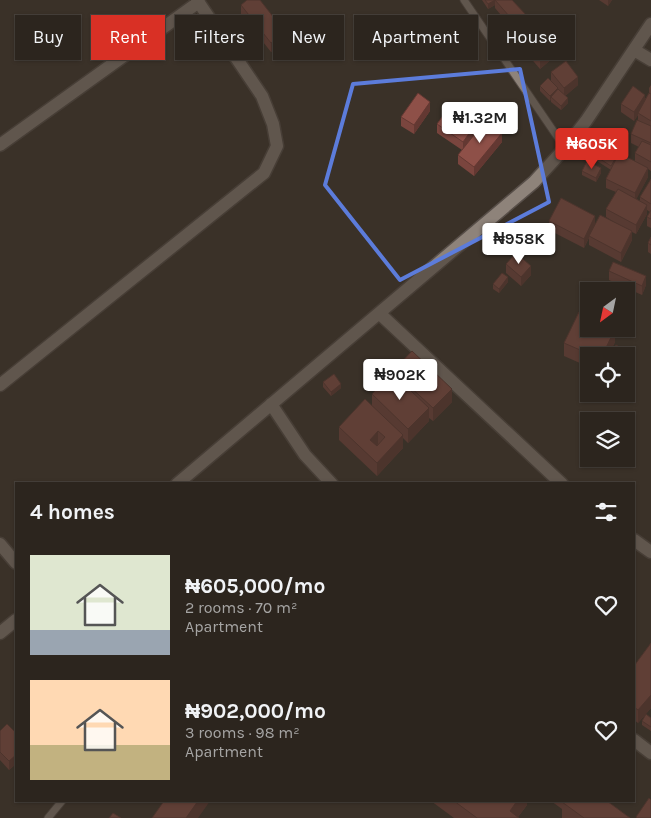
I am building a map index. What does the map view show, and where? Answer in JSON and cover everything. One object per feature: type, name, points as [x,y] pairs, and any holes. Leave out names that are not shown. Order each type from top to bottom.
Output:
[{"type":"street","points":[[0,145],[198,1],[262,96],[273,124],[277,146],[264,173],[0,385]]},
{"type":"street","points":[[179,482],[534,182],[565,148],[586,121],[651,24]]},
{"type":"street","points":[[634,50],[651,60]]},
{"type":"street","points":[[379,313],[560,482]]},
{"type":"street","points":[[271,404],[305,455],[330,482]]},
{"type":"street","points":[[635,541],[651,552]]},
{"type":"street","points":[[0,544],[15,562]]},
{"type":"street","points":[[0,634],[15,621]]},
{"type":"street","points":[[635,741],[651,753]]},
{"type":"lane","points":[[464,0],[565,148]]},
{"type":"lane","points":[[48,818],[61,802]]},
{"type":"highlighted area","points":[[520,69],[549,202],[400,280],[325,185],[353,84]]},
{"type":"building","points":[[247,0],[260,0],[273,17],[273,41],[271,43],[263,33],[263,15],[249,15],[241,5]]},
{"type":"building","points":[[485,0],[495,0],[488,4]]},
{"type":"building","points":[[495,0],[512,0],[526,15],[508,15]]},
{"type":"building","points":[[566,61],[578,77],[564,88],[551,72]]},
{"type":"building","points":[[548,78],[558,88],[550,96],[540,86]]},
{"type":"building","points":[[633,86],[645,95],[634,112],[621,104]]},
{"type":"building","points":[[558,89],[568,98],[561,106],[551,97]]},
{"type":"building","points":[[418,93],[430,102],[414,125],[401,117]]},
{"type":"building","points":[[649,93],[651,94],[651,121],[638,113]]},
{"type":"building","points":[[452,103],[478,121],[463,142],[437,124]]},
{"type":"building","points":[[486,120],[502,133],[474,167],[458,155]]},
{"type":"building","points":[[637,120],[651,126],[651,143],[631,134]]},
{"type":"building","points":[[642,141],[651,145],[651,162],[635,153]]},
{"type":"building","points":[[603,146],[618,154],[611,166],[597,157]]},
{"type":"building","points":[[619,153],[648,168],[635,193],[606,179]]},
{"type":"building","points":[[587,161],[601,168],[596,178],[582,171]]},
{"type":"building","points":[[651,179],[651,204],[640,197]]},
{"type":"building","points":[[618,189],[647,205],[636,225],[606,209]]},
{"type":"building","points":[[561,198],[595,216],[584,239],[549,221]]},
{"type":"building","points":[[651,210],[651,219],[647,217]]},
{"type":"building","points":[[600,215],[632,231],[621,253],[589,236]]},
{"type":"building","points":[[516,253],[531,266],[521,277],[506,264]]},
{"type":"building","points":[[613,262],[646,276],[642,286],[609,271]]},
{"type":"building","points":[[502,273],[508,277],[499,289],[493,284]]},
{"type":"building","points":[[579,312],[580,338],[611,338],[606,347],[580,347],[580,350],[564,343]]},
{"type":"building","points":[[412,351],[452,389],[433,408],[393,371]]},
{"type":"building","points":[[392,373],[429,408],[408,429],[372,394]]},
{"type":"building","points":[[334,374],[341,384],[331,392],[323,382]]},
{"type":"building","points":[[365,399],[403,435],[377,463],[339,427]],"holes":[[[378,431],[385,437],[377,446],[370,440]]]},
{"type":"building","points":[[651,643],[651,695],[638,710],[635,708],[635,665]]},
{"type":"building","points":[[646,714],[651,718],[651,727],[642,721]]},
{"type":"building","points":[[7,724],[15,732],[15,756],[9,761],[0,752],[0,731]]},
{"type":"building","points":[[649,798],[651,800],[651,818],[637,818],[636,817]]},
{"type":"building","points":[[163,802],[197,802],[186,818],[152,818]]},
{"type":"building","points":[[455,802],[516,802],[510,811],[519,818],[477,818]]},
{"type":"building","points":[[562,802],[608,802],[630,818],[584,818]]},
{"type":"building","points":[[113,813],[121,818],[109,818]]}]
